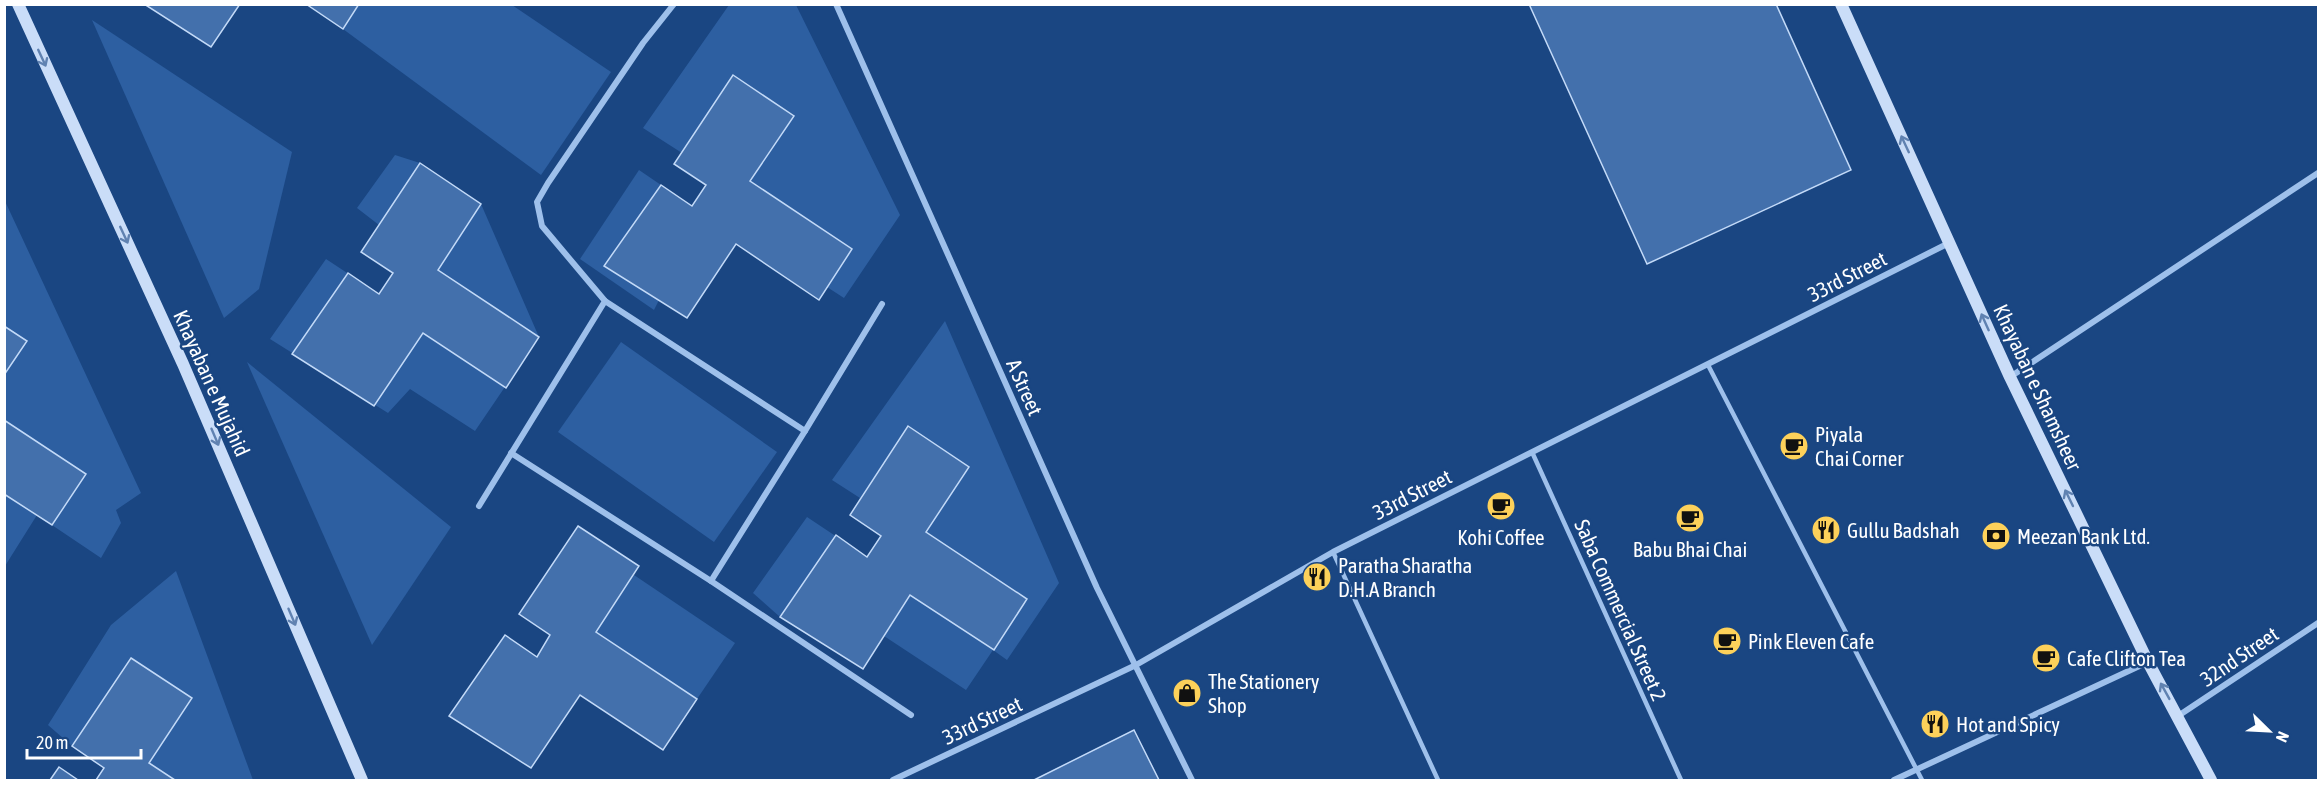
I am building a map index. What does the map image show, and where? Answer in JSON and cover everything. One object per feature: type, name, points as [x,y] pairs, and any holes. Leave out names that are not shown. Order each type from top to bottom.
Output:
[{"type":"main road","name":"Khayaban e Mujahid","points":[[18,4],[183,364],[362,780]]},
{"type":"main road","name":"Khayaban e Shamsheer","points":[[1841,4],[2010,377],[2148,662],[2211,780]]},
{"type":"street","points":[[674,4],[643,43],[548,183],[537,202],[542,226],[605,301],[805,431]]},
{"type":"street","name":"A Street","points":[[836,4],[1092,578],[1191,780]]},
{"type":"street","points":[[2010,377],[2319,173]]},
{"type":"street","name":"33rd Street","points":[[893,780],[1136,665],[1333,552],[1950,243]]},
{"type":"street","points":[[478,506],[605,301]]},
{"type":"street","points":[[711,581],[882,304]]},
{"type":"street","points":[[511,453],[711,581],[911,715]]},
{"type":"street","name":"32nd Street","points":[[2178,716],[2319,623]]},
{"type":"street","points":[[1894,780],[2148,662]]},
{"type":"lane","points":[[1708,365],[1922,780]]},
{"type":"lane","name":"Saba Commercial Street 2","points":[[1532,452],[1681,780]]},
{"type":"lane","points":[[1333,552],[1438,780]]},
{"type":"shaded area","points":[[359,5],[512,5],[611,72],[541,175],[343,29]]},
{"type":"shaded area","points":[[729,5],[796,5],[900,215],[844,298],[827,287],[852,249],[750,181],[794,115],[733,75],[682,153],[643,128]]},
{"type":"shaded area","points":[[92,20],[292,152],[259,289],[224,318]]},
{"type":"shaded area","points":[[395,155],[420,163],[481,204],[539,337],[475,431],[410,389],[388,413],[270,339],[326,259],[379,294],[393,273],[361,252],[379,225],[357,208]]},
{"type":"shaded area","points":[[639,170],[661,185],[659,300],[654,310],[580,259]]},
{"type":"shaded area","points":[[4,199],[141,493],[116,510],[121,523],[101,558],[37,515],[5,566]]},
{"type":"shaded area","points":[[945,321],[1059,583],[1007,660],[993,650],[966,690],[884,636],[863,669],[780,617],[753,593],[807,517],[867,557],[880,536],[850,515],[860,498],[832,480]]},
{"type":"shaded area","points":[[621,342],[777,452],[714,542],[558,432]]},
{"type":"shaded area","points":[[247,362],[451,527],[372,645]]},
{"type":"shaded area","points":[[176,571],[253,780],[175,780],[149,763],[192,699],[131,658],[72,746],[48,725],[111,625]]},
{"type":"shaded area","points":[[634,575],[735,643],[697,699],[596,632]]},
{"type":"building","points":[[144,4],[240,4],[211,47]]},
{"type":"building","points":[[306,4],[359,4],[343,29]]},
{"type":"building","points":[[1529,4],[1776,4],[1851,170],[1647,264]]},
{"type":"building","points":[[733,75],[794,116],[750,181],[852,249],[819,300],[736,244],[687,318],[604,266],[661,185],[692,206],[706,185],[674,164]]},
{"type":"building","points":[[420,163],[481,204],[438,270],[539,337],[506,388],[423,333],[374,406],[292,354],[348,273],[379,294],[393,273],[361,252]]},
{"type":"building","points":[[4,326],[27,341],[4,375]]},
{"type":"building","points":[[4,420],[86,474],[52,525],[4,494]]},
{"type":"building","points":[[908,426],[969,467],[926,532],[1027,599],[994,650],[910,595],[863,669],[780,617],[836,535],[867,557],[881,536],[850,515]]},
{"type":"building","points":[[578,526],[639,566],[596,632],[697,699],[663,750],[580,695],[531,768],[449,716],[505,635],[537,657],[550,635],[519,614]]},
{"type":"building","points":[[131,658],[192,698],[149,763],[175,780],[96,780],[104,768],[72,746]]},
{"type":"building","points":[[1134,730],[1159,780],[1034,780]]},
{"type":"building","points":[[59,767],[78,780],[50,780]]},
{"type":"place","name":"Piyala Chai Corner","points":[[1794,446]]},
{"type":"place","name":"Kohi Coffee","points":[[1501,506]]},
{"type":"place","name":"Babu Bhai Chai","points":[[1690,518]]},
{"type":"place","name":"Gullu Badshah","points":[[1826,530]]},
{"type":"place","name":"Meezan Bank Ltd.","points":[[1996,536]]},
{"type":"place","name":"Paratha Sharatha D.H.A Branch","points":[[1317,577]]},
{"type":"place","name":"Pink Eleven Cafe","points":[[1727,641]]},
{"type":"place","name":"Cafe Clifton Tea","points":[[2046,658]]},
{"type":"place","name":"The Stationery Shop","points":[[1187,693]]},
{"type":"place","name":"Hot and Spicy","points":[[1935,724]]}]
